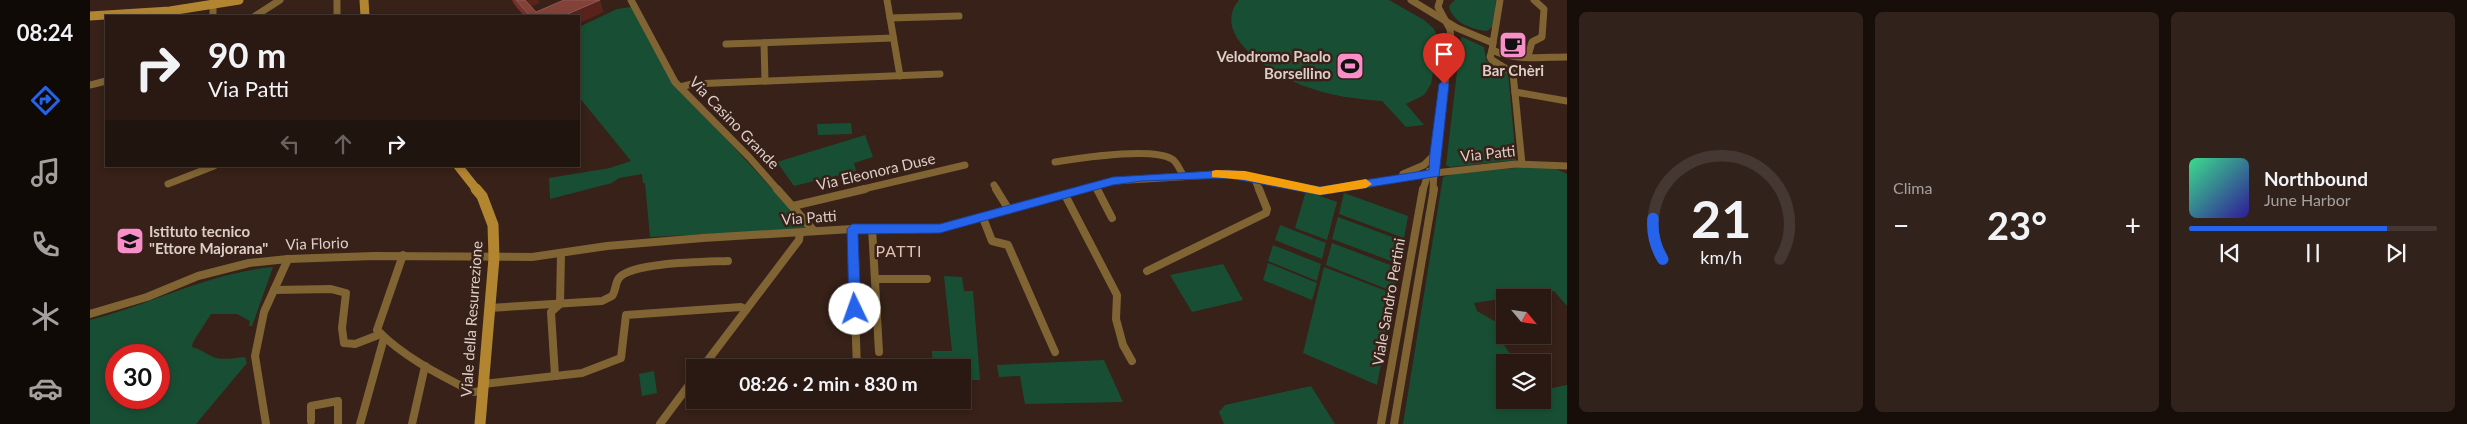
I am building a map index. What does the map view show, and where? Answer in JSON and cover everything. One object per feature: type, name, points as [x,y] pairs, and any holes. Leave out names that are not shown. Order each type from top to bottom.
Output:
[{"type":"street","points":[[107,15],[239,0]]},
{"type":"street","points":[[256,15],[280,0]]},
{"type":"street","points":[[337,0],[337,15]]},
{"type":"street","points":[[364,0],[365,15]]},
{"type":"street","name":"Via Casino Grande","points":[[631,0],[680,87],[794,206],[814,231]]},
{"type":"street","points":[[887,0],[900,76]]},
{"type":"street","points":[[1411,0],[1464,32],[1510,56],[1567,56]]},
{"type":"street","points":[[1431,174],[1451,39],[1450,29],[1438,7],[1440,0]]},
{"type":"street","points":[[1500,0],[1490,56],[1492,60],[1513,72],[1522,164]]},
{"type":"street","points":[[1528,56],[1532,42],[1542,37],[1544,10],[1534,0]]},
{"type":"street","points":[[210,2],[213,15]]},
{"type":"street","points":[[90,16],[105,15]]},
{"type":"street","points":[[890,18],[959,16]]},
{"type":"street","points":[[1451,39],[1455,31],[1464,32]]},
{"type":"street","points":[[726,44],[893,38]]},
{"type":"street","points":[[764,43],[765,81]]},
{"type":"street","points":[[680,87],[765,81],[940,74]]},
{"type":"street","points":[[90,85],[105,81]]},
{"type":"street","points":[[1515,92],[1567,101]]},
{"type":"street","points":[[1357,185],[1415,170],[1427,163],[1435,153]]},
{"type":"street","points":[[1056,162],[1103,154],[1164,156],[1174,160],[1183,175]]},
{"type":"street","name":"Via Patti","points":[[494,258],[532,257],[637,243],[814,231],[872,228],[940,228],[983,218],[1095,186],[1132,178],[1229,174],[1254,177],[1320,191],[1431,174],[1522,164],[1567,166]]},
{"type":"street","name":"Via Eleonora Duse","points":[[794,206],[965,165]]},
{"type":"street","points":[[168,184],[211,167]]},
{"type":"street","name":"Viale della Resurrezione","points":[[459,167],[482,196],[493,225],[494,258],[480,424]]},
{"type":"street","name":"Viale Sandro Pertini","points":[[1381,424],[1424,184],[1431,174]]},
{"type":"street","name":"Viale Sandro Pertini","points":[[1394,424],[1434,187],[1431,174]]},
{"type":"street","points":[[1147,271],[1266,213],[1267,208],[1254,177]]},
{"type":"street","points":[[994,185],[1009,210]]},
{"type":"street","points":[[1095,186],[1112,218]]},
{"type":"street","points":[[1065,195],[1117,295],[1116,319],[1123,345],[1132,361]]},
{"type":"street","points":[[983,218],[992,241],[1008,245],[1055,352]]},
{"type":"street","points":[[872,228],[879,352]]},
{"type":"street","points":[[852,229],[857,359]]},
{"type":"street","points":[[709,359],[794,246],[800,233]]},
{"type":"street","points":[[555,376],[551,312],[560,304],[561,253]]},
{"type":"street","points":[[403,255],[377,330],[382,336],[425,366],[473,392],[482,388],[582,373],[621,358],[626,315],[741,307],[746,310]]},
{"type":"street","name":"Via Florio","points":[[90,314],[147,297],[198,276],[249,263],[287,259],[403,255],[494,258]]},
{"type":"street","points":[[266,424],[255,356],[264,312],[287,259]]},
{"type":"street","points":[[489,308],[606,300],[615,294],[617,280],[620,276],[638,268],[728,261]]},
{"type":"street","points":[[875,279],[927,279]]},
{"type":"street","points":[[274,290],[331,289],[346,293],[342,328],[344,344],[355,344],[382,336]]},
{"type":"street","points":[[360,424],[382,336]]},
{"type":"street","points":[[412,424],[425,366]]},
{"type":"street","points":[[660,424],[686,389]]},
{"type":"street","points":[[311,422],[312,406],[338,401],[338,424]]},
{"type":"green space","name":"Velodromo Paolo Borsellino","points":[[1239,0],[1389,0],[1424,20],[1434,29],[1438,38],[1431,84],[1424,95],[1406,104],[1424,125],[1406,127],[1382,101],[1325,93],[1294,82],[1265,65],[1250,54],[1239,41],[1232,28],[1232,14]]},
{"type":"green space","points":[[1455,0],[1496,0],[1493,26],[1487,31],[1469,27],[1458,21],[1449,6]]},
{"type":"green space","points":[[631,7],[662,63],[719,131],[809,229],[650,237],[645,183],[643,183],[642,174],[619,178],[612,183],[550,199],[549,178],[610,168],[631,161],[580,98],[580,27],[617,9]]},
{"type":"green space","points":[[1462,37],[1484,47],[1486,60],[1508,73],[1516,160],[1450,167],[1446,165]]},
{"type":"green space","points":[[851,123],[852,134],[818,135],[817,124]]},
{"type":"green space","points":[[865,135],[873,157],[854,163],[856,171],[794,186],[777,162]]},
{"type":"green space","points":[[1526,167],[1552,167],[1567,174],[1567,306],[1554,291],[1551,291],[1551,289],[1496,289],[1496,300],[1474,303],[1477,311],[1496,322],[1496,344],[1503,344],[1510,354],[1496,354],[1496,409],[1551,409],[1551,388],[1567,385],[1567,424],[1403,424],[1443,177],[1453,174]]},
{"type":"green space","points":[[1306,191],[1337,202],[1327,240],[1295,228]]},
{"type":"green space","points":[[1344,193],[1408,216],[1404,238],[1339,214]]},
{"type":"green space","points":[[1338,217],[1403,241],[1399,264],[1332,239]]},
{"type":"green space","points":[[1280,225],[1326,243],[1322,259],[1275,240]]},
{"type":"green space","points":[[1332,243],[1398,268],[1394,292],[1326,265]]},
{"type":"green space","points":[[1273,245],[1321,264],[1317,281],[1268,261]]},
{"type":"green space","points":[[1268,263],[1317,283],[1312,300],[1263,280]]},
{"type":"green space","points":[[1223,264],[1243,300],[1192,312],[1170,275]]},
{"type":"green space","points":[[273,267],[252,326],[249,326],[250,321],[237,314],[211,314],[193,342],[192,347],[213,357],[230,359],[245,357],[247,363],[196,424],[90,424],[90,320],[249,270]]},
{"type":"green space","points":[[1324,267],[1394,294],[1377,385],[1303,353]]},
{"type":"green space","points":[[944,276],[962,277],[964,291],[973,291],[980,380],[971,380],[971,359],[932,359],[932,351],[952,351]]},
{"type":"green space","points":[[1104,360],[1123,402],[1025,404],[1020,376],[999,377],[997,365]]},
{"type":"green space","points":[[654,371],[657,393],[642,396],[639,374]]},
{"type":"green space","points":[[1311,386],[1335,424],[1224,424],[1219,412],[1225,405]]},
{"type":"building","points":[[516,0],[525,0],[536,12],[564,0],[600,0],[565,15],[529,15]]},
{"type":"slow traffic","points":[[1216,174],[1245,176],[1320,191],[1366,184]]},
{"type":"place","name":"Bar Chèri","points":[[1513,45]]},
{"type":"place","name":"Velodromo Paolo Borsellino","points":[[1350,66]]},
{"type":"place","name":"Istituto tecnico \"Ettore Majorana\"","points":[[130,241]]},
{"type":"district","name":"PATTI","points":[[899,251]]},
{"type":"route","points":[[855,309],[852,229],[940,228],[967,223],[1113,181],[1142,177],[1229,174],[1273,180],[1320,191],[1435,173],[1435,153],[1444,84]]}]
